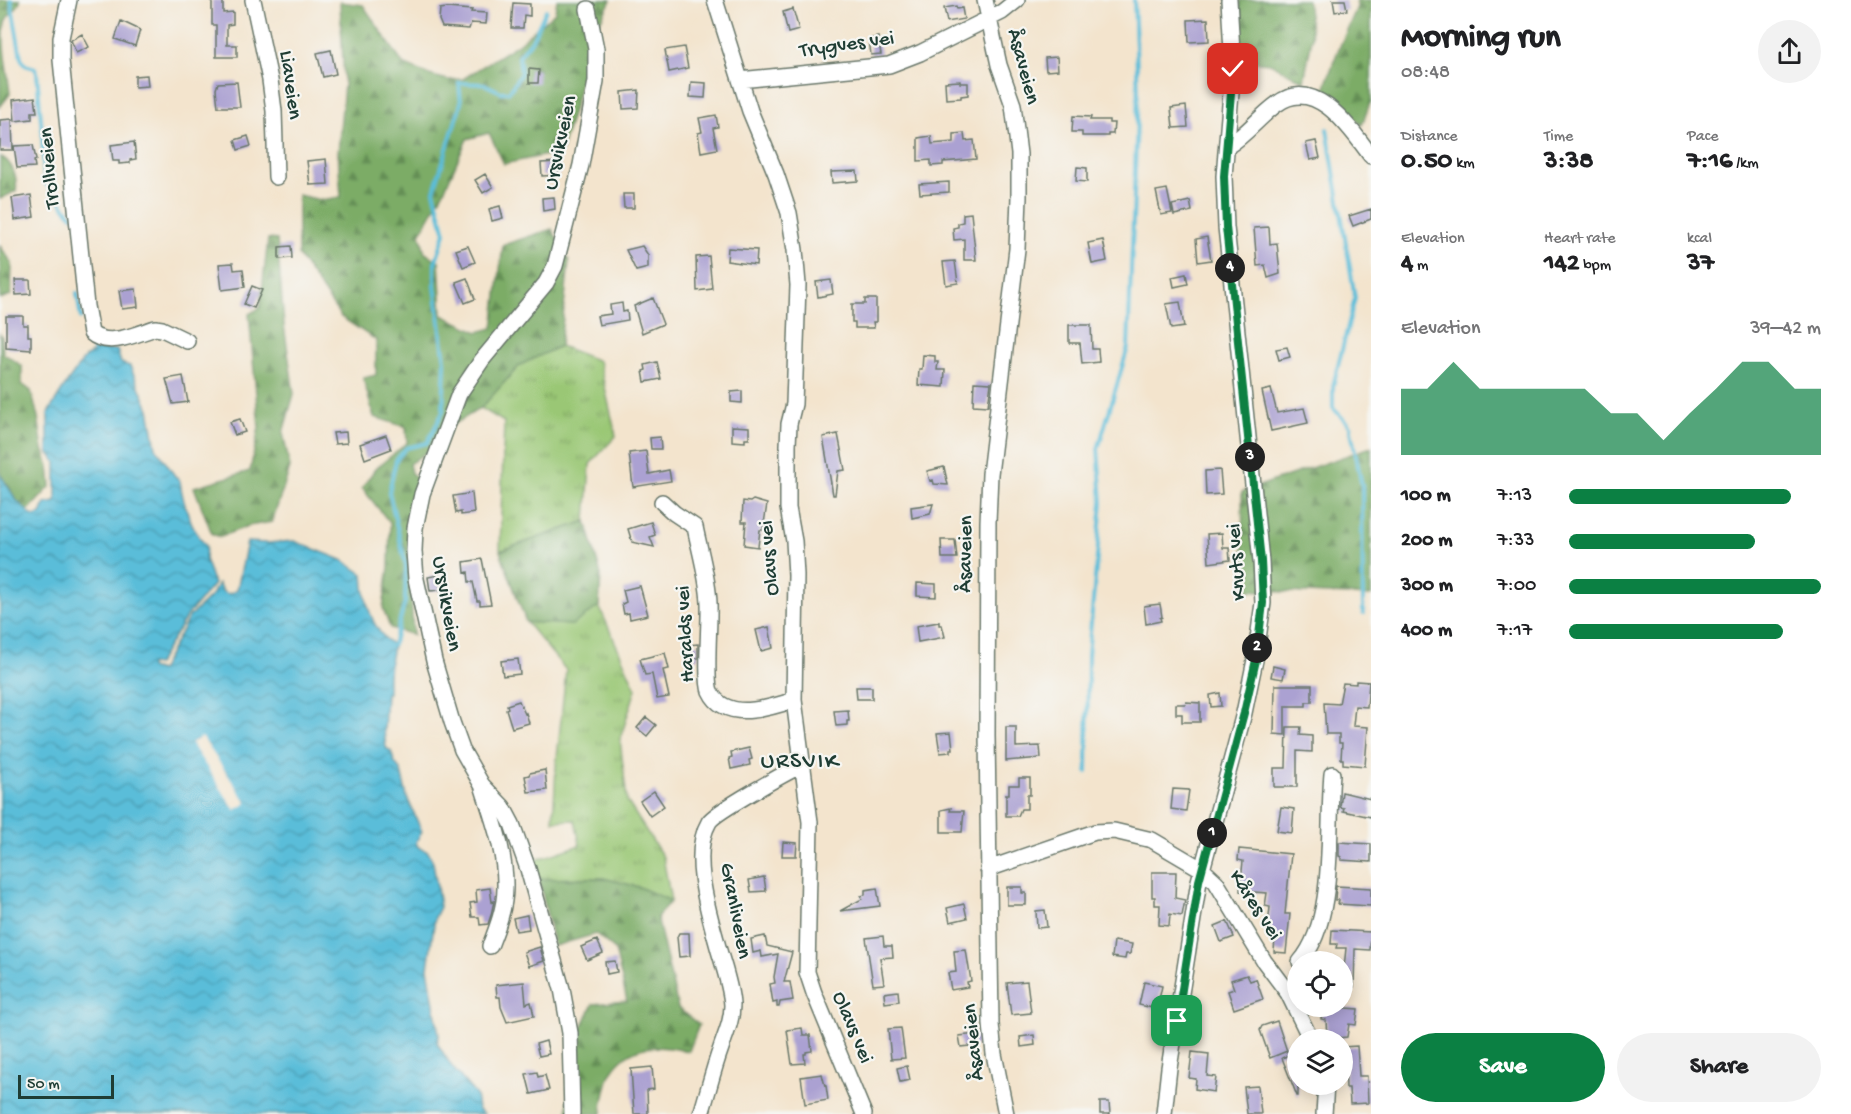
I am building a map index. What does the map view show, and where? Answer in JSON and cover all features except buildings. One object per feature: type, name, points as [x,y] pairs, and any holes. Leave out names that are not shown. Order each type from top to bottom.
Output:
[{"type":"street","name":"Trollveien","points":[[69,0],[61,38],[61,60],[90,333],[114,340],[155,328],[187,341]]},
{"type":"street","name":"Liaveien","points":[[253,0],[270,80],[274,111],[276,177]]},
{"type":"street","name":"Olavs vei","points":[[715,0],[740,80],[789,213],[796,261],[798,285],[794,404],[789,424],[788,445],[788,508],[794,541],[796,575],[794,700],[810,822],[807,972],[864,1114]]},
{"type":"street","name":"Åsaveien","points":[[985,0],[999,65],[1013,105],[1019,196],[1017,249],[990,474],[988,522],[988,869],[991,1024],[994,1054],[1006,1114]]},
{"type":"street","name":"Trygves vei","points":[[740,80],[889,65],[920,53],[988,18],[1017,0]]},
{"type":"street","name":"Knuts vei","points":[[1164,1114],[1168,1068],[1199,881],[1244,713],[1256,660],[1263,603],[1261,561],[1226,227],[1224,176],[1233,69],[1229,0]]},
{"type":"street","name":"Ursvikveien","points":[[572,1114],[570,1033],[562,989],[528,869],[512,824],[503,807],[482,785],[462,750],[434,661],[416,579],[415,528],[422,494],[459,394],[482,360],[546,283],[555,266],[581,165],[596,81],[596,49],[588,9]]},
{"type":"street","points":[[1228,146],[1249,132],[1283,100],[1295,95],[1306,95],[1324,103],[1350,129],[1371,156]]},
{"type":"street","name":"Haralds vei","points":[[662,502],[674,513],[695,526],[708,586],[710,635],[708,682],[711,691],[727,706],[739,711],[755,711],[794,700]]},
{"type":"street","name":"Granliveien","points":[[701,1114],[729,1028],[732,1002],[709,912],[701,865],[705,831],[710,820],[802,765]]},
{"type":"street","points":[[1307,951],[1315,938],[1327,884],[1332,774]]},
{"type":"street","points":[[482,785],[504,865],[506,888],[504,904],[490,946]]},
{"type":"street","name":"Kåres vei","points":[[988,869],[1095,832],[1114,831],[1152,840],[1203,870],[1216,882],[1264,961],[1281,981],[1306,1029]]},
{"type":"street","points":[[1281,981],[1287,975]]},
{"type":"street","points":[[1324,1114],[1325,1095]]},
{"type":"green space","points":[[0,0],[20,0],[5,23],[4,49],[10,94],[0,107]]},
{"type":"green space","points":[[557,0],[611,0],[590,41],[561,152],[504,164],[489,133],[467,139],[444,191],[420,234],[425,253],[439,261],[442,315],[478,332],[493,328],[503,245],[552,229],[569,261],[560,346],[520,365],[481,408],[438,434],[428,451],[409,464],[411,473],[419,479],[408,531],[413,635],[390,628],[383,608],[389,567],[390,523],[362,488],[375,469],[407,443],[406,427],[374,417],[363,378],[376,375],[376,340],[341,317],[298,255],[298,195],[321,200],[341,197],[338,153],[344,84],[340,2],[363,5],[403,64],[448,80],[463,79],[518,44],[555,12]]},
{"type":"green space","points":[[1240,0],[1307,0],[1312,38],[1304,81],[1270,63],[1239,60]]},
{"type":"green space","points":[[1356,0],[1371,0],[1371,100],[1362,125],[1323,92],[1357,7]]},
{"type":"green space","points":[[0,156],[11,167],[15,176],[16,191],[0,199]]},
{"type":"green space","points":[[268,239],[277,240],[284,325],[294,394],[283,433],[290,468],[272,522],[248,526],[220,537],[212,534],[194,487],[250,471],[259,428],[249,314],[260,308]]},
{"type":"green space","points":[[0,246],[12,263],[11,295],[0,299]]},
{"type":"green space","points":[[0,334],[3,353],[22,366],[22,384],[31,391],[43,449],[49,466],[51,486],[27,512],[0,474]]},
{"type":"green space","points":[[560,346],[599,361],[616,436],[590,464],[586,521],[500,551],[504,422],[481,408],[520,365]]},
{"type":"green space","points":[[1371,447],[1371,596],[1244,590],[1242,492]]},
{"type":"green space","points":[[586,521],[601,575],[599,606],[572,625],[526,622],[500,551]]},
{"type":"green space","points":[[599,606],[636,689],[620,739],[627,801],[663,857],[671,901],[639,887],[603,878],[539,879],[530,862],[580,845],[575,820],[553,821],[566,670],[526,622],[572,625]]},
{"type":"green space","points":[[603,878],[639,887],[671,901],[657,917],[678,1008],[699,1025],[689,1051],[646,1048],[637,1050],[620,1062],[608,1079],[602,1114],[567,1114],[575,1042],[593,1004],[627,1001],[615,950],[596,934],[554,946],[539,879]]},
{"type":"water","points":[[99,349],[117,350],[121,363],[130,366],[149,409],[156,448],[180,481],[188,515],[206,546],[205,559],[214,584],[186,617],[157,665],[150,664],[150,668],[160,671],[189,617],[210,597],[218,584],[223,592],[229,594],[237,590],[247,542],[294,541],[342,560],[363,574],[367,603],[374,623],[385,639],[393,645],[388,675],[388,693],[386,693],[384,731],[386,748],[391,751],[401,771],[407,797],[422,832],[416,842],[418,847],[428,852],[433,862],[440,907],[435,917],[428,968],[439,1035],[437,1043],[452,1067],[476,1095],[478,1109],[484,1114],[0,1114],[0,474],[17,501],[33,516],[41,514],[45,504],[56,502],[56,462],[48,452],[48,413],[85,357]]},
{"type":"pier","points":[[202,737],[247,803],[235,810],[191,743]]},
{"type":"waterway","points":[[11,0],[21,58],[25,65],[35,68],[37,73],[44,177],[46,184],[72,216]]},
{"type":"waterway","points":[[1087,772],[1088,655],[1102,502],[1098,449],[1128,347],[1138,93],[1134,0]]},
{"type":"waterway","points":[[393,645],[405,602],[406,566],[389,492],[396,460],[406,448],[427,443],[443,412],[445,362],[435,286],[435,263],[445,233],[434,191],[461,103],[459,83],[484,84],[501,92],[509,92],[521,73],[519,56],[532,40],[546,10]]},
{"type":"waterway","points":[[1327,129],[1355,298],[1333,386],[1333,408],[1350,426],[1362,486],[1363,614]]},
{"type":"waterway","points":[[77,293],[81,318]]},
{"type":"waterway","points":[[86,337],[95,351]]},
{"type":"district","name":"URSVIK","points":[[800,762]]},
{"type":"route","points":[[1177,1021],[1199,881],[1244,713],[1256,660],[1263,603],[1261,561],[1226,227],[1224,176],[1233,69]]}]
